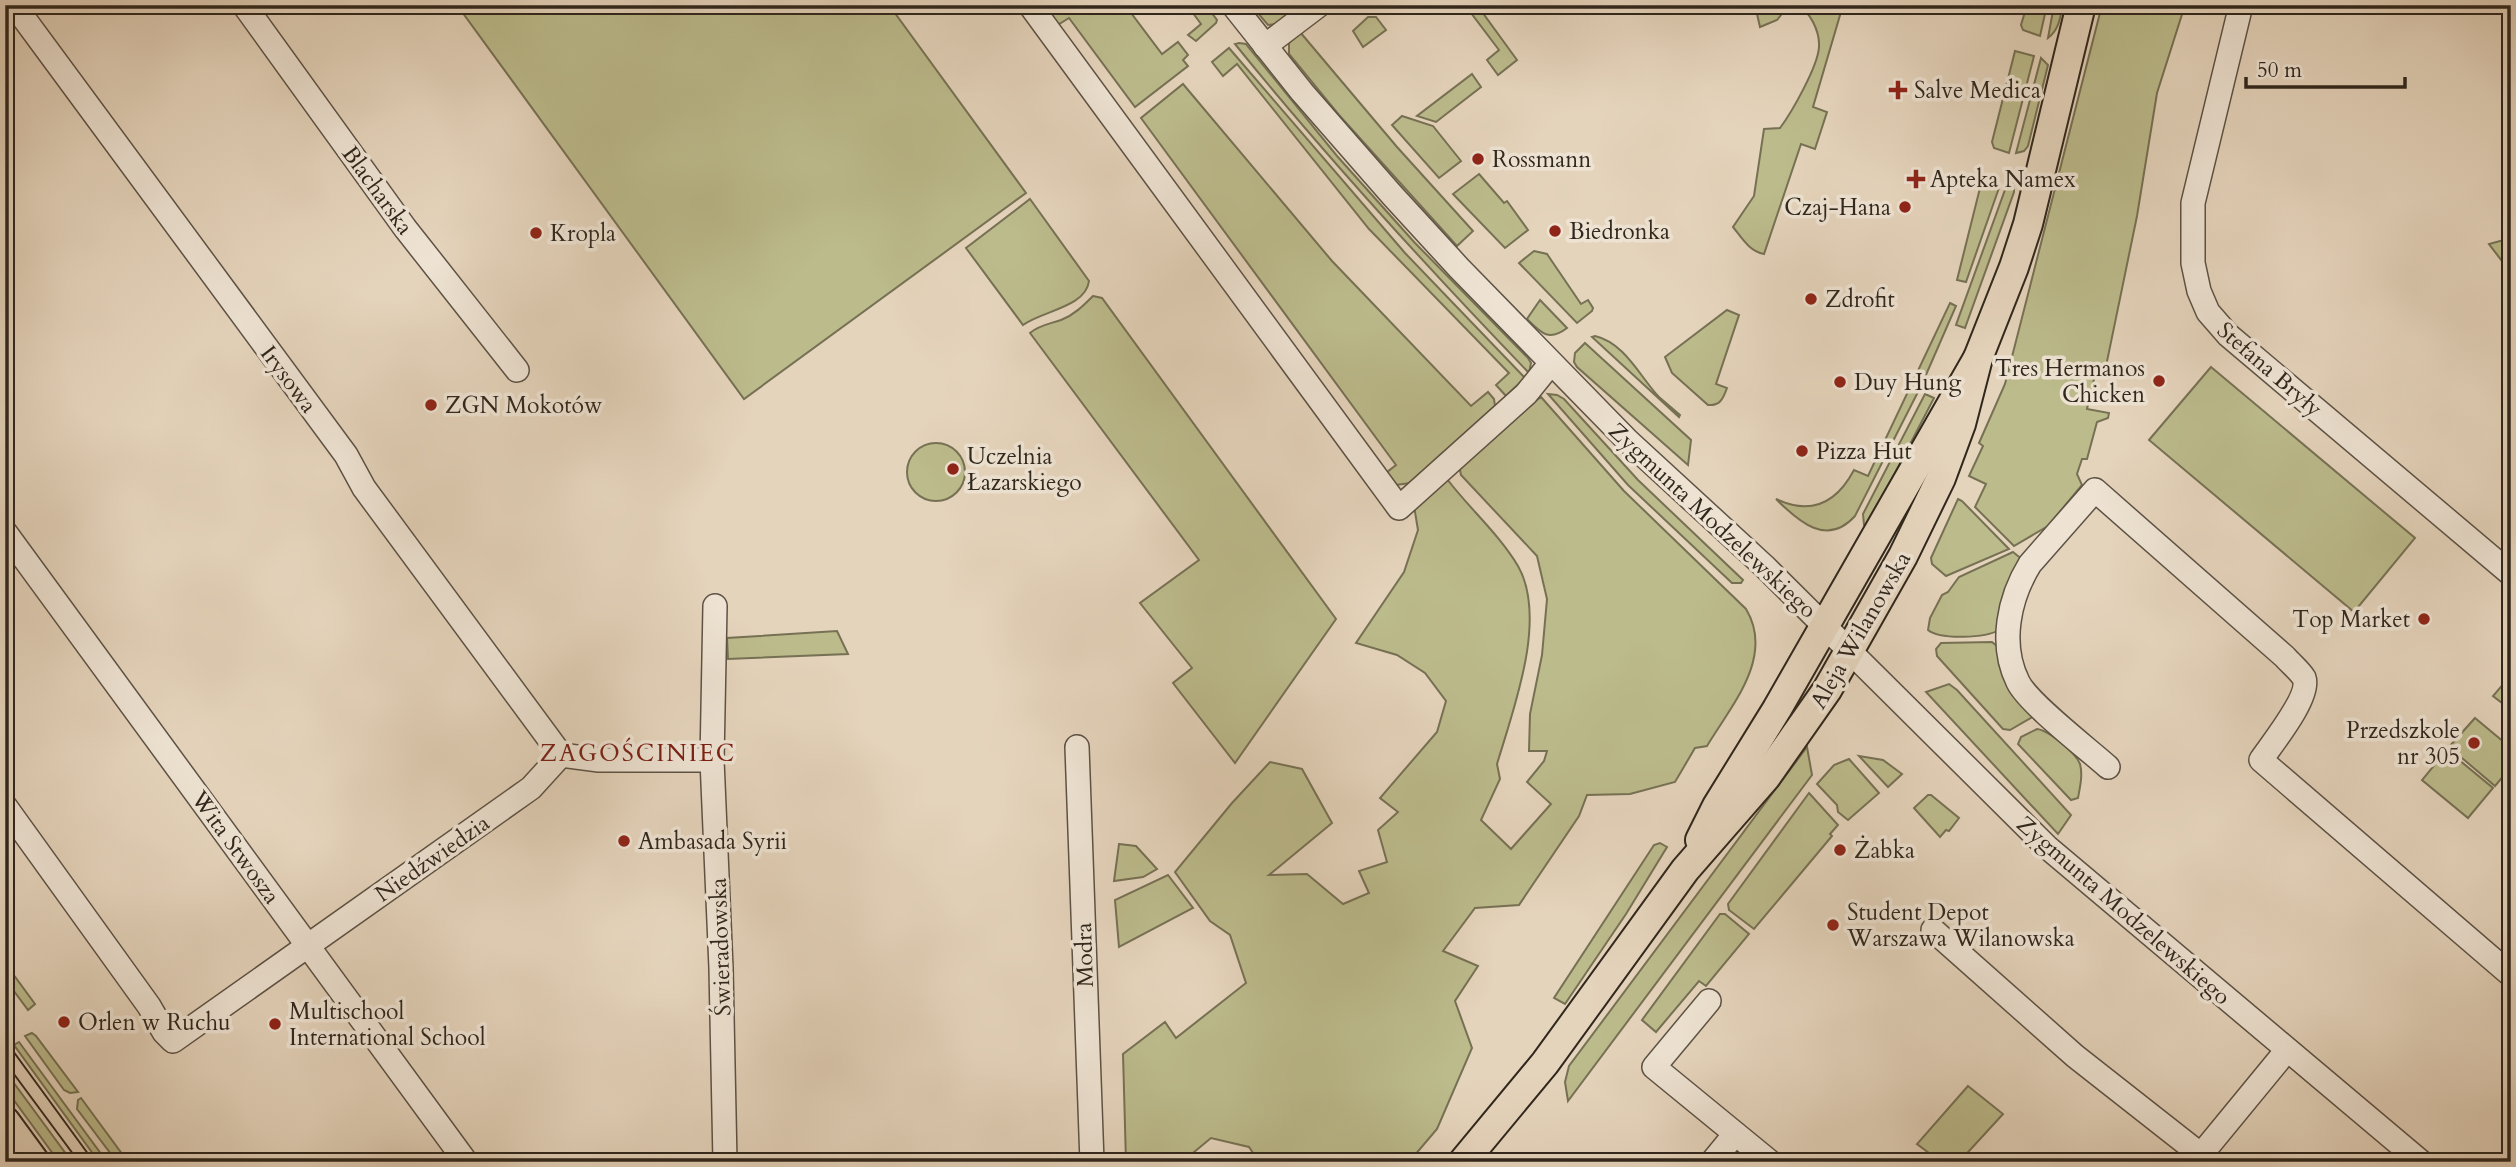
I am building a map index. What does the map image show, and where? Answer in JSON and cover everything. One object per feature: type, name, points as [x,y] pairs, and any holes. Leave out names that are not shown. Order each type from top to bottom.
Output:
[{"type":"main road","name":"Aleja Wilanowska","points":[[1463,1162],[1545,1063],[1685,870],[1749,799],[1784,754],[1827,690],[1903,556],[1941,478],[1961,424],[1978,358],[2028,224],[2081,5]]},
{"type":"main road","name":"Aleja Wilanowska","points":[[1685,870],[1717,806],[1825,626],[1978,358]]},
{"type":"main road","points":[[5,1121],[35,1162]]},
{"type":"street","name":"Irysowa","points":[[14,5],[346,455],[364,488],[442,590],[561,755]]},
{"type":"street","name":"Blacharska","points":[[244,5],[405,228],[517,370]]},
{"type":"street","points":[[1030,5],[1399,508],[1526,394],[1551,363]]},
{"type":"street","name":"Zygmunta Modzelewskiego","points":[[1233,5],[1265,47],[1392,195],[1551,363],[1650,462],[1764,566],[2046,847],[2421,1162]]},
{"type":"street","points":[[1265,47],[1320,5]]},
{"type":"street","name":"Stefana Bryły","points":[[2241,5],[2193,203],[2193,263],[2199,291],[2208,312],[2228,335],[2511,574]]},
{"type":"street","points":[[2108,767],[2018,684],[2009,654],[2008,638],[2013,603],[2023,575],[2095,490],[2303,676],[2306,685],[2301,699],[2261,760],[2511,975]]},
{"type":"street","name":"Wita Stwosza","points":[[5,532],[466,1162]]},
{"type":"street","name":"Świeradowska","points":[[715,606],[712,760],[721,968],[725,1162]]},
{"type":"street","name":"Modra","points":[[1077,747],[1092,1162]]},
{"type":"street","points":[[561,755],[599,760],[712,760]]},
{"type":"street","name":"Niedźwiedzia","points":[[5,806],[173,1041],[531,788],[557,763],[561,755]]},
{"type":"street","points":[[1933,929],[2075,1056],[2198,1158],[2287,1050]]},
{"type":"street","points":[[1709,1001],[1654,1067],[1770,1162]]},
{"type":"street","points":[[1712,1162],[1735,1134]]},
{"type":"shaded area","points":[[457,5],[889,5],[1026,193],[744,399]]},
{"type":"shaded area","points":[[1056,5],[1125,5],[1162,54],[1178,42],[1188,55],[1183,60],[1188,66],[1135,107],[1069,18],[1056,26],[1045,13]]},
{"type":"shaded area","points":[[1187,5],[1217,7],[1211,12],[1217,20],[1216,23],[1196,41],[1188,35],[1201,24]]},
{"type":"shaded area","points":[[1251,5],[1279,5],[1287,16],[1276,24],[1268,25]]},
{"type":"shaded area","points":[[1465,5],[1477,5],[1517,60],[1498,75],[1487,60],[1499,50]]},
{"type":"shaded area","points":[[1755,5],[1789,5],[1777,20],[1760,27]]},
{"type":"shaded area","points":[[1796,5],[1843,5],[1813,107],[1827,112],[1815,149],[1801,144],[1764,254],[1750,247],[1733,227],[1754,196],[1764,129],[1780,128],[1804,89],[1818,55],[1816,28],[1806,12]]},
{"type":"shaded area","points":[[2027,5],[2047,5],[2040,36],[2023,30],[2021,25]]},
{"type":"shaded area","points":[[2054,5],[2063,5],[2057,27],[2048,38]]},
{"type":"shaded area","points":[[2102,5],[2185,5],[2157,93],[2137,216],[2104,376],[2095,375],[2087,409],[2109,413],[2108,418],[2097,422],[2087,459],[2082,459],[2077,474],[2082,485],[2048,526],[2014,546],[1975,507],[1986,484],[1969,476],[1983,446],[1979,443],[2005,384]]},
{"type":"shaded area","points":[[1368,17],[1376,17],[1386,30],[1363,47],[1353,31]]},
{"type":"shaded area","points":[[1300,32],[1397,147],[1473,231],[1457,246],[1339,115],[1289,54],[1289,43]]},
{"type":"shaded area","points":[[1235,44],[1246,44],[1337,156],[1415,243],[1528,358],[1531,363],[1529,373],[1342,171]]},
{"type":"shaded area","points":[[1229,48],[1405,253],[1525,378],[1506,396],[1496,385],[1509,373],[1369,229],[1237,64],[1223,76],[1212,62]]},
{"type":"shaded area","points":[[2015,51],[2034,56],[2009,153],[1994,148],[1992,142]]},
{"type":"shaded area","points":[[2041,58],[2048,65],[2028,146],[2024,151],[2016,153]]},
{"type":"shaded area","points":[[1472,74],[1481,87],[1436,122],[1417,116]]},
{"type":"shaded area","points":[[1183,84],[1332,261],[1471,406],[1488,392],[1494,399],[1495,406],[1410,483],[1396,485],[1382,476],[1396,465],[1141,118]]},
{"type":"shaded area","points":[[1402,116],[1433,126],[1461,161],[1439,178],[1392,125]]},
{"type":"shaded area","points":[[1479,174],[1504,203],[1507,201],[1528,230],[1505,248],[1453,194]]},
{"type":"shaded area","points":[[2010,176],[2014,182],[2014,192],[1965,328],[1956,325]]},
{"type":"shaded area","points":[[1982,180],[2000,185],[1966,282],[1957,280]]},
{"type":"shaded area","points":[[1030,199],[1089,281],[1086,290],[1072,303],[1023,325],[966,248]]},
{"type":"shaded area","points":[[2511,238],[2511,273],[2489,244]]},
{"type":"shaded area","points":[[1534,251],[1547,254],[1581,304],[1588,300],[1593,308],[1577,323],[1519,263]]},
{"type":"shaded area","points":[[1093,296],[1102,298],[1336,619],[1235,763],[1173,683],[1192,668],[1140,603],[1199,560],[1030,333],[1041,326],[1070,316]]},
{"type":"shaded area","points":[[1540,300],[1567,328],[1550,335],[1527,319]]},
{"type":"shaded area","points":[[1950,303],[1956,306],[1922,384],[1855,516],[1834,530],[1814,528],[1804,523],[1776,499],[1789,504],[1812,506],[1831,498],[1854,470],[1868,476]]},
{"type":"shaded area","points":[[1727,310],[1739,315],[1716,384],[1727,388],[1720,401],[1708,405],[1672,373],[1665,357]]},
{"type":"shaded area","points":[[1592,337],[1606,340],[1623,353],[1679,417]]},
{"type":"shaded area","points":[[1585,343],[1691,440],[1688,465],[1577,367],[1574,362],[1575,353]]},
{"type":"shaded area","points":[[2211,367],[2415,538],[2354,612],[2149,440]]},
{"type":"shaded area","points":[[1548,394],[1564,399],[1638,480],[1743,580],[1741,583],[1732,583],[1628,485]]},
{"type":"shaded area","points":[[1925,394],[1934,398],[1867,527],[1864,525],[1863,514]]},
{"type":"shaded area","points":[[1541,397],[1624,491],[1746,609],[1754,627],[1756,645],[1753,663],[1738,698],[1707,746],[1695,748],[1675,782],[1630,794],[1587,795],[1579,816],[1519,905],[1475,908],[1443,951],[1478,966],[1455,1001],[1472,1048],[1437,1129],[1409,1162],[1259,1162],[1249,1147],[1211,1138],[1182,1162],[1126,1162],[1123,1054],[1165,1022],[1176,1038],[1246,983],[1230,935],[1210,921],[1175,872],[1232,803],[1270,762],[1302,769],[1332,823],[1269,875],[1307,874],[1343,904],[1369,893],[1359,871],[1387,862],[1378,830],[1398,812],[1380,798],[1437,732],[1446,701],[1425,673],[1397,655],[1356,643],[1404,572],[1418,530],[1414,506],[1447,479],[1502,543],[1518,566],[1526,588],[1530,612],[1525,665],[1497,764],[1500,779],[1481,820],[1511,849],[1551,804],[1527,782],[1544,761],[1547,751],[1529,751],[1530,714],[1542,655],[1547,599],[1537,556],[1461,475],[1460,470],[1462,464],[1513,417]]},
{"type":"shaded area","points":[[930,443],[942,443],[957,451],[965,466],[965,478],[957,493],[942,501],[930,501],[915,493],[907,478],[907,466],[915,451]]},
{"type":"shaded area","points":[[1958,499],[2009,549],[1946,576],[1932,564],[1931,558]]},
{"type":"shaded area","points":[[2013,552],[2023,560],[1999,630],[1963,637],[1942,635],[1928,630],[1930,618],[1942,595],[1948,592],[1959,577]]},
{"type":"shaded area","points":[[837,631],[848,654],[728,659],[727,638]]},
{"type":"shaded area","points":[[1992,642],[1998,647],[2034,716],[2010,730],[2003,729],[1937,656],[1936,649],[1941,643]]},
{"type":"shaded area","points":[[2511,675],[2511,710],[2493,696]]},
{"type":"shaded area","points":[[1949,684],[2071,815],[2058,834],[1926,692]]},
{"type":"shaded area","points":[[2475,718],[2511,748],[2511,767],[2495,786],[2449,747]]},
{"type":"shaded area","points":[[2037,729],[2068,748],[2080,764],[2078,798],[2071,800],[2018,744],[2021,737]]},
{"type":"shaded area","points":[[1807,747],[1812,775],[1568,1101],[1565,1082],[1569,1066]]},
{"type":"shaded area","points":[[2447,750],[2493,788],[2468,818],[2422,780]]},
{"type":"shaded area","points":[[1859,756],[1883,760],[1902,774],[1888,787]]},
{"type":"shaded area","points":[[1849,759],[1879,793],[1848,820],[1838,812],[1837,805],[1817,784],[1834,765]]},
{"type":"shaded area","points":[[1809,793],[1838,825],[1830,834],[1832,836],[1754,929],[1729,910],[1728,904]]},
{"type":"shaded area","points":[[1928,795],[1959,818],[1949,831],[1946,830],[1940,837],[1914,808]]},
{"type":"shaded area","points":[[1660,843],[1667,847],[1626,914],[1565,1004],[1554,998],[1654,845]]},
{"type":"shaded area","points":[[1119,844],[1136,846],[1157,869],[1143,877],[1114,881]]},
{"type":"shaded area","points":[[1168,875],[1193,908],[1119,947],[1115,900]]},
{"type":"shaded area","points":[[1720,914],[1725,914],[1749,934],[1706,986],[1699,981],[1656,1032],[1642,1020]]},
{"type":"shaded area","points":[[5,963],[35,1004],[28,1010],[5,979]]},
{"type":"shaded area","points":[[32,1033],[78,1092],[70,1093],[64,1090],[25,1036]]},
{"type":"shaded area","points":[[19,1042],[107,1162],[99,1162],[14,1045]]},
{"type":"shaded area","points":[[5,1071],[72,1162],[59,1162],[5,1088]]},
{"type":"shaded area","points":[[1968,1086],[2003,1114],[1959,1162],[1941,1162],[1917,1144]]},
{"type":"shaded area","points":[[81,1098],[128,1162],[117,1162],[77,1109],[78,1100]]},
{"type":"tram line","points":[[5,1040],[94,1162]]},
{"type":"tram line","points":[[5,1062],[79,1162]]},
{"type":"place","name":"Salve Medica","points":[[1898,90]]},
{"type":"place","name":"Rossmann","points":[[1478,159]]},
{"type":"place","name":"Apteka Namex","points":[[1916,179]]},
{"type":"place","name":"Czaj-Hana","points":[[1905,207]]},
{"type":"place","name":"Biedronka","points":[[1555,231]]},
{"type":"place","name":"Kropla","points":[[536,233]]},
{"type":"place","name":"Zdrofit","points":[[1811,299]]},
{"type":"place","name":"Tres Hermanos Chicken","points":[[2159,381]]},
{"type":"place","name":"Duy Hung","points":[[1840,382]]},
{"type":"place","name":"ZGN Mokotów","points":[[431,405]]},
{"type":"place","name":"Pizza Hut","points":[[1802,451]]},
{"type":"place","name":"Uczelnia Łazarskiego","points":[[953,469]]},
{"type":"place","name":"Top Market","points":[[2424,619]]},
{"type":"place","name":"Przedszkole nr 305","points":[[2474,743]]},
{"type":"place","name":"Ambasada Syrii","points":[[624,841]]},
{"type":"place","name":"Żabka","points":[[1840,850]]},
{"type":"place","name":"Student Depot Warszawa Wilanowska","points":[[1833,925]]},
{"type":"place","name":"Orlen w Ruchu","points":[[64,1022]]},
{"type":"place","name":"Multischool International School","points":[[275,1024]]},
{"type":"district","name":"ZAGOŚCINIEC","points":[[638,753]]}]
